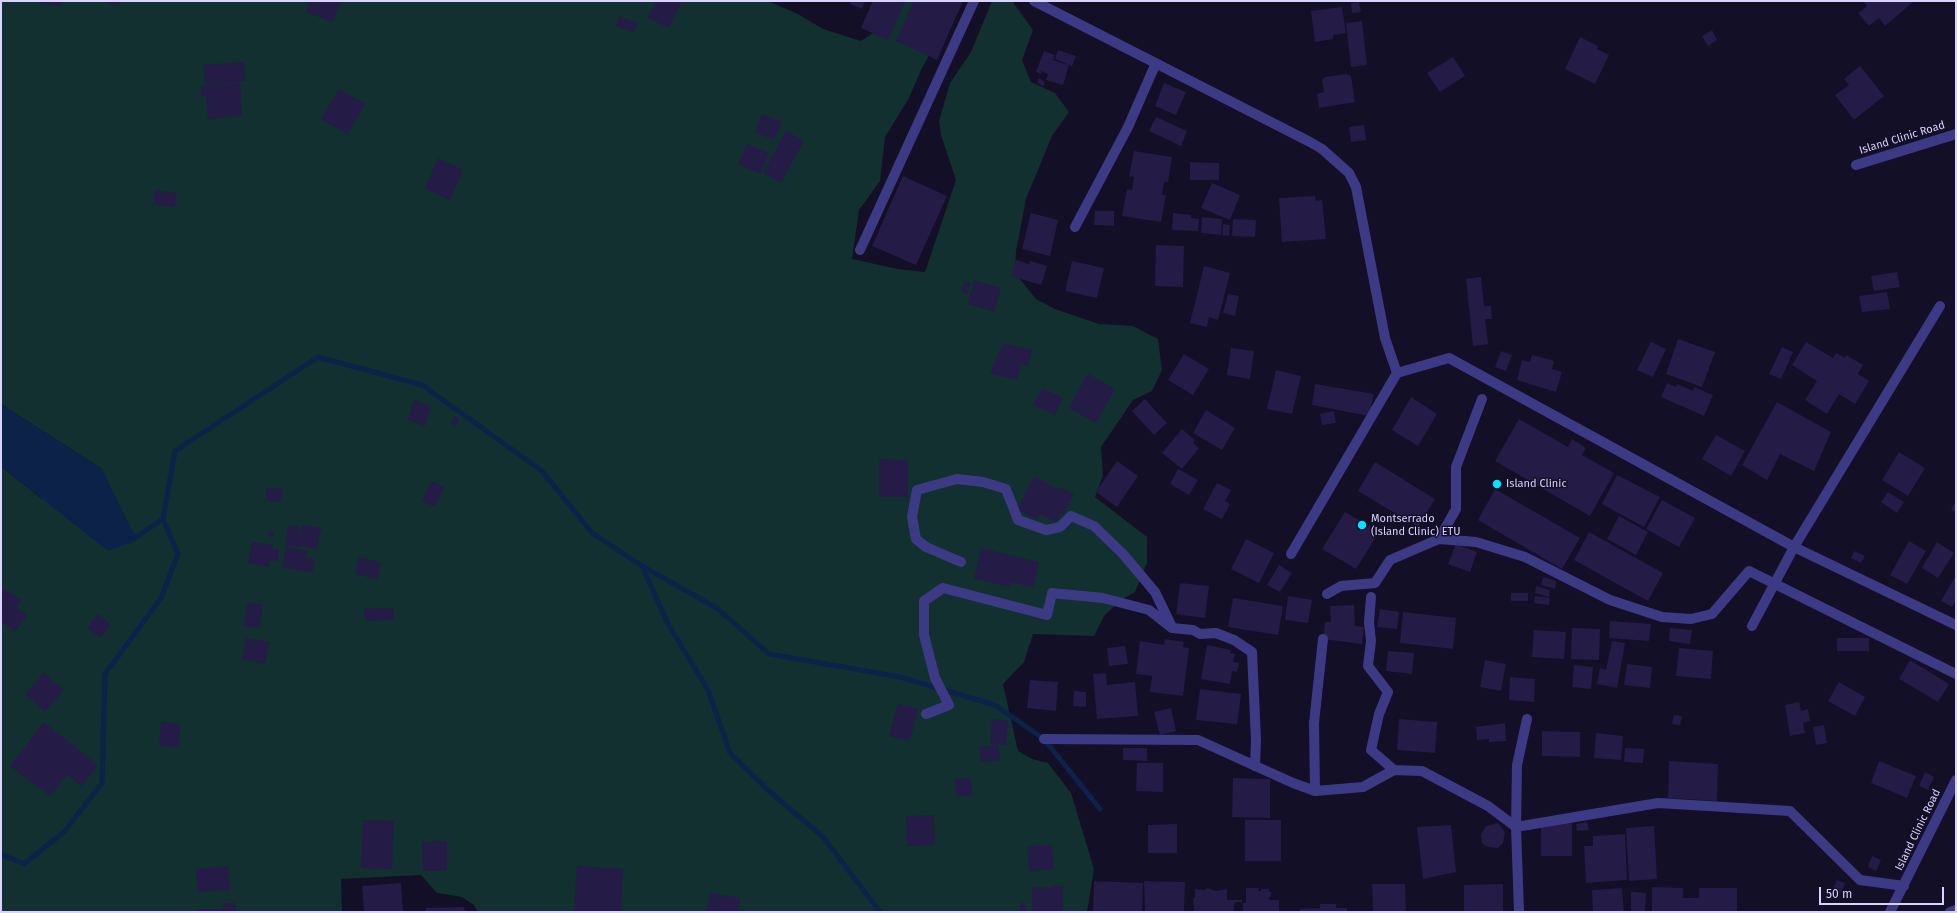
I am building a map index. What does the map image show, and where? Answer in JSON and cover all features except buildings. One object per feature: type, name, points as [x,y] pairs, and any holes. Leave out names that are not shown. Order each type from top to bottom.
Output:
[{"type":"street","points":[[860,250],[974,1]]},
{"type":"street","points":[[1034,1],[1310,142],[1322,149],[1349,173],[1356,187],[1385,338],[1397,373]]},
{"type":"street","points":[[1075,227],[1128,127],[1156,63]]},
{"type":"street","name":"Island Clinic Road","points":[[1856,165],[1956,134]]},
{"type":"street","points":[[1752,626],[1794,547],[1940,306]]},
{"type":"street","points":[[1291,554],[1397,373],[1449,358],[1794,547],[1956,625]]},
{"type":"street","points":[[1439,539],[1456,509],[1456,467],[1482,399]]},
{"type":"street","points":[[961,562],[926,547],[916,538],[912,517],[917,490],[957,479],[983,482],[1006,490],[1018,520],[1046,530],[1060,527],[1071,516],[1094,526],[1123,554],[1156,592],[1172,628]]},
{"type":"street","points":[[1327,594],[1341,586],[1375,583],[1390,560],[1439,539],[1476,542],[1525,557],[1610,600],[1662,617],[1691,619],[1712,614],[1749,571],[1956,674]]},
{"type":"street","points":[[926,714],[949,705],[935,678],[924,635],[924,601],[943,588],[1046,615],[1052,594],[1103,598],[1148,610],[1172,628],[1193,630],[1200,634],[1216,632],[1234,640],[1252,652],[1256,740],[1255,766]]},
{"type":"street","points":[[1371,597],[1369,622],[1371,641],[1368,666],[1388,692],[1379,714],[1370,750],[1394,770]]},
{"type":"street","points":[[1315,791],[1314,723],[1323,639]]},
{"type":"street","points":[[1519,912],[1516,827],[1517,765],[1527,719]]},
{"type":"street","points":[[1044,739],[1198,740],[1315,791],[1363,788],[1394,770],[1422,771],[1488,806],[1516,827],[1658,803],[1790,811],[1860,880],[1904,886]]},
{"type":"street","name":"Island Clinic Road","points":[[1890,912],[1956,780]]},
{"type":"street","points":[[1950,912],[1956,910]]},
{"type":"green space","points":[[1,1],[768,1],[798,14],[823,29],[861,41],[873,33],[901,1],[959,1],[921,70],[909,98],[885,137],[880,181],[859,210],[852,259],[898,269],[925,272],[956,180],[941,135],[939,121],[950,83],[971,52],[992,1],[1012,1],[1033,30],[1022,60],[1031,82],[1055,93],[1069,112],[1052,136],[1026,199],[1016,251],[1015,273],[1036,299],[1055,309],[1099,324],[1133,326],[1158,339],[1162,370],[1152,391],[1133,400],[1101,447],[1103,475],[1095,497],[1147,537],[1147,563],[1135,592],[1121,600],[1104,616],[1094,636],[1033,634],[1024,662],[1003,684],[1018,751],[1032,759],[1048,763],[1071,793],[1094,869],[1087,912],[478,912],[474,905],[462,897],[437,893],[421,875],[341,879],[342,912],[1,912],[1,466],[42,499],[102,469],[1,404]]},
{"type":"water","points":[[1,404],[102,469],[137,540],[108,551],[1,466]]},
{"type":"waterway","points":[[130,541],[163,519],[175,451],[318,357],[422,385],[542,471],[592,533],[642,566],[668,624],[708,690],[730,753],[768,790],[823,837],[880,912]]},
{"type":"waterway","points":[[1,854],[24,864],[64,832],[102,783],[105,674],[161,598],[178,554],[163,519]]},
{"type":"waterway","points":[[642,566],[717,608],[769,654],[900,677],[995,705],[1044,739],[1100,809]]},
{"type":"place","name":"Island Clinic","points":[[1497,484]]},
{"type":"place","name":"Montserrado (Island Clinic) ETU","points":[[1362,525]]}]
